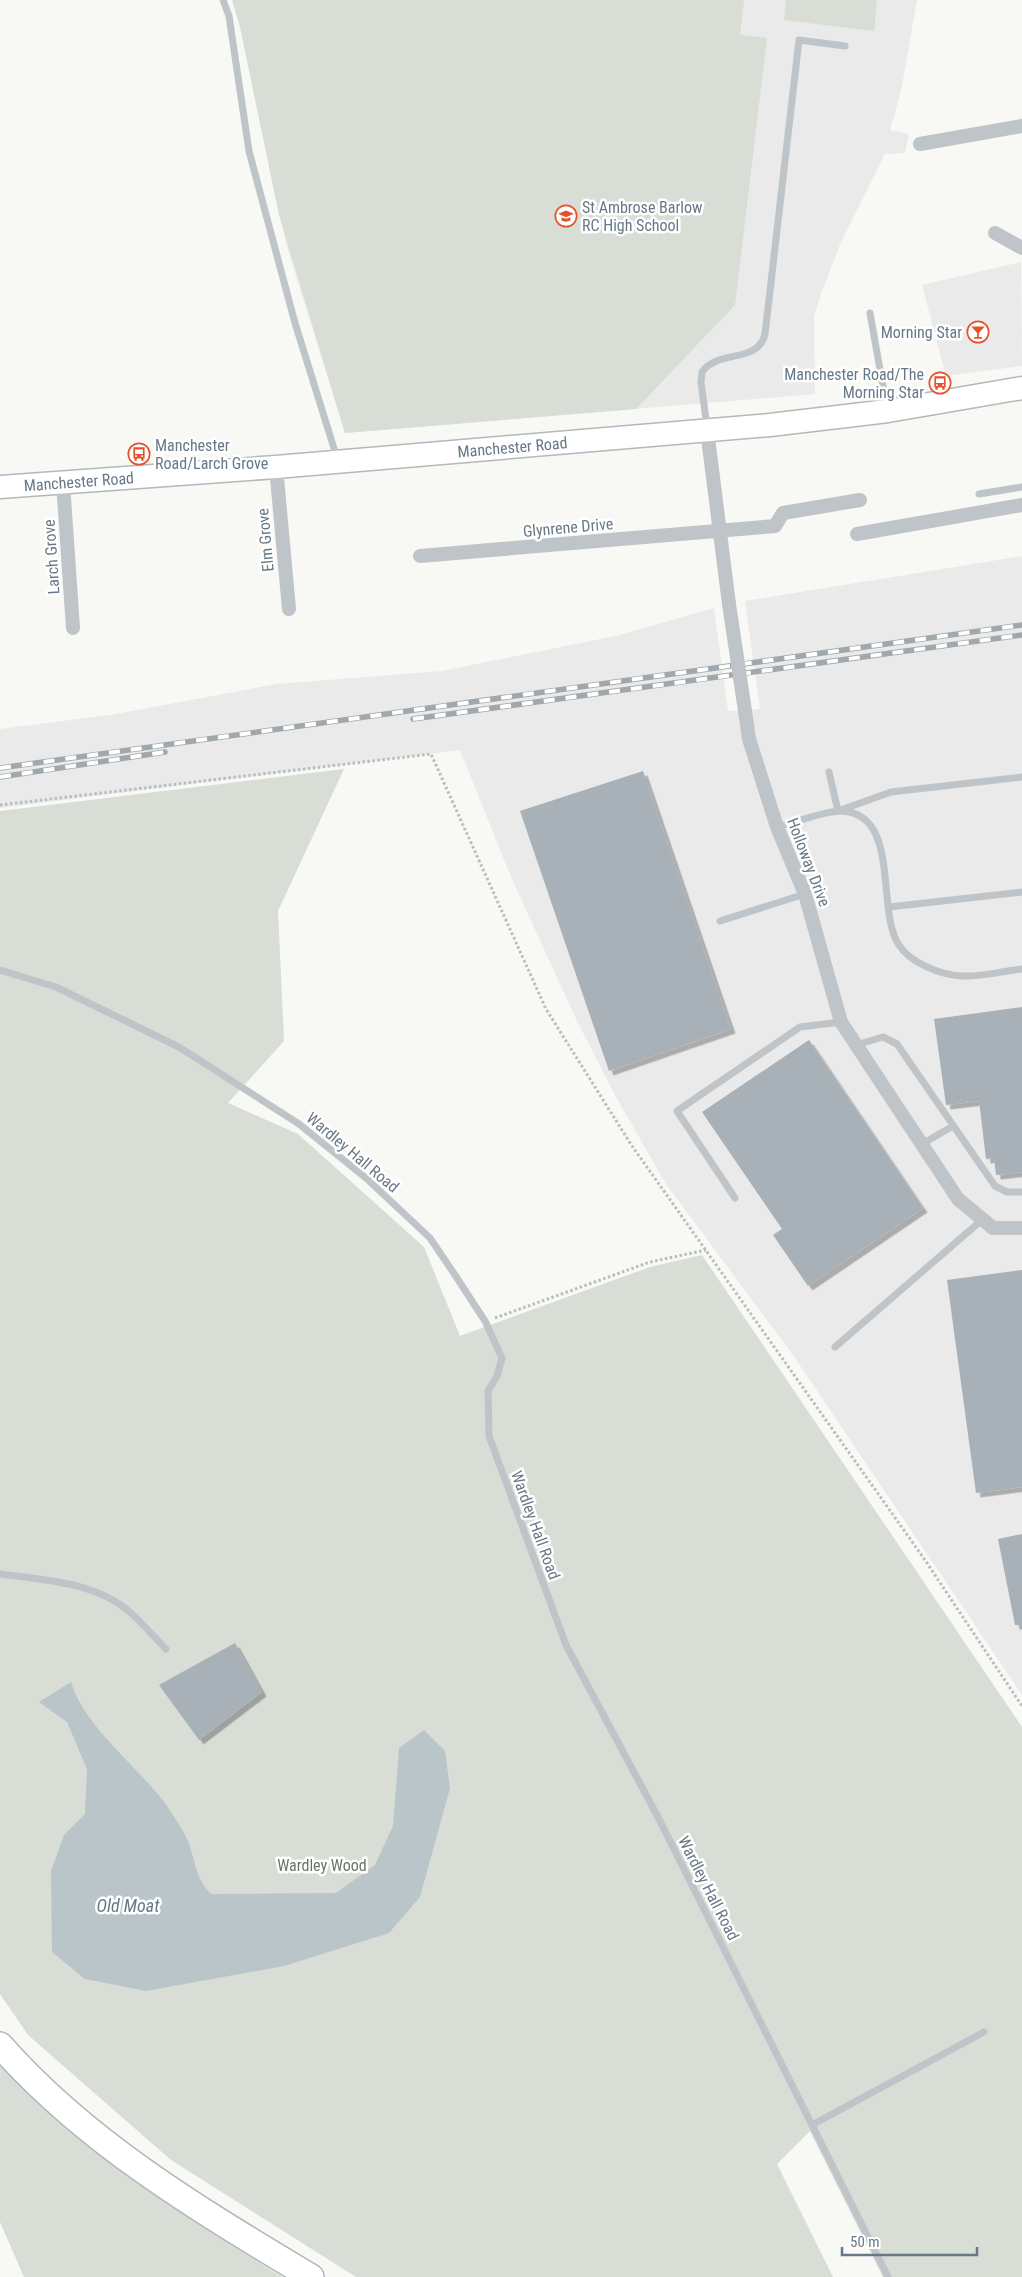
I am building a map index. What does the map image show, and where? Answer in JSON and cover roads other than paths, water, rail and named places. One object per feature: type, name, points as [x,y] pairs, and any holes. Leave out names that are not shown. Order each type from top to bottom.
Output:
[{"type":"highway","points":[[0,2045],[47,2093],[132,2162],[311,2277]]},
{"type":"main road","name":"Manchester Road","points":[[0,487],[276,467],[707,430],[888,411],[1022,388]]},
{"type":"street","points":[[920,144],[1022,126]]},
{"type":"street","points":[[995,234],[1022,248]]},
{"type":"street","name":"Holloway Drive","points":[[707,430],[719,532],[749,739],[777,827],[805,894],[841,1022],[958,1199],[993,1228],[1022,1228]]},
{"type":"street","name":"Elm Grove","points":[[276,467],[289,609]]},
{"type":"street","name":"Larch Grove","points":[[63,483],[73,628]]},
{"type":"street","name":"Glynrene Drive","points":[[420,556],[775,526],[783,512],[860,500]]},
{"type":"street","points":[[857,534],[1022,505]]},
{"type":"lane","points":[[224,0],[229,16],[250,151],[295,323],[338,461]]},
{"type":"lane","points":[[707,430],[701,382],[702,372],[707,364],[715,360],[754,352],[764,340],[799,40],[845,46]]},
{"type":"lane","points":[[870,313],[888,411]]},
{"type":"lane","points":[[979,494],[1022,487]]},
{"type":"lane","points":[[829,772],[838,811]]},
{"type":"lane","points":[[777,827],[838,811],[891,792],[1022,777]]},
{"type":"lane","points":[[838,811],[858,814],[871,827],[879,841],[892,932],[899,946],[913,959],[936,970],[962,976],[1022,969]]},
{"type":"lane","points":[[889,907],[1022,892]]},
{"type":"lane","points":[[720,921],[805,894]]},
{"type":"lane","name":"Wardley Hall Road","points":[[0,970],[56,988],[179,1047],[299,1124],[366,1178],[430,1238],[485,1322],[502,1358],[497,1376],[488,1391],[490,1436],[566,1645],[659,1819],[888,2277]]},
{"type":"lane","points":[[734,1198],[677,1111],[800,1027],[841,1022]]},
{"type":"lane","points":[[856,1046],[883,1037],[897,1044],[994,1186],[1007,1192],[1022,1192]]},
{"type":"lane","points":[[922,1144],[953,1126]]},
{"type":"lane","points":[[835,1347],[982,1219]]},
{"type":"lane","points":[[0,1574],[58,1582],[97,1593],[130,1612],[166,1649]]},
{"type":"lane","points":[[812,2125],[984,2032]]},
{"type":"water","name":"Old Moat","points":[[71,1682],[78,1699],[100,1731],[156,1792],[174,1816],[189,1843],[201,1880],[211,1894],[336,1893],[375,1865],[393,1826],[399,1748],[424,1730],[445,1751],[450,1788],[420,1897],[389,1933],[284,1966],[146,1991],[85,1979],[52,1952],[51,1871],[64,1835],[85,1814],[87,1769],[67,1722],[39,1702]]},
{"type":"railway","points":[[0,768],[1022,625]]},
{"type":"railway","points":[[413,719],[1022,635]]},
{"type":"railway","points":[[0,777],[165,752]]},
{"type":"place","name":"St Ambrose Barlow RC High School","points":[[566,216]]},
{"type":"place","name":"Morning Star","points":[[978,332]]},
{"type":"place","name":"Manchester Road/The Morning Star","points":[[940,383]]},
{"type":"place","name":"Manchester Road/Larch Grove","points":[[139,454]]},
{"type":"park label","name":"Wardley Wood","points":[[322,1865]]}]
